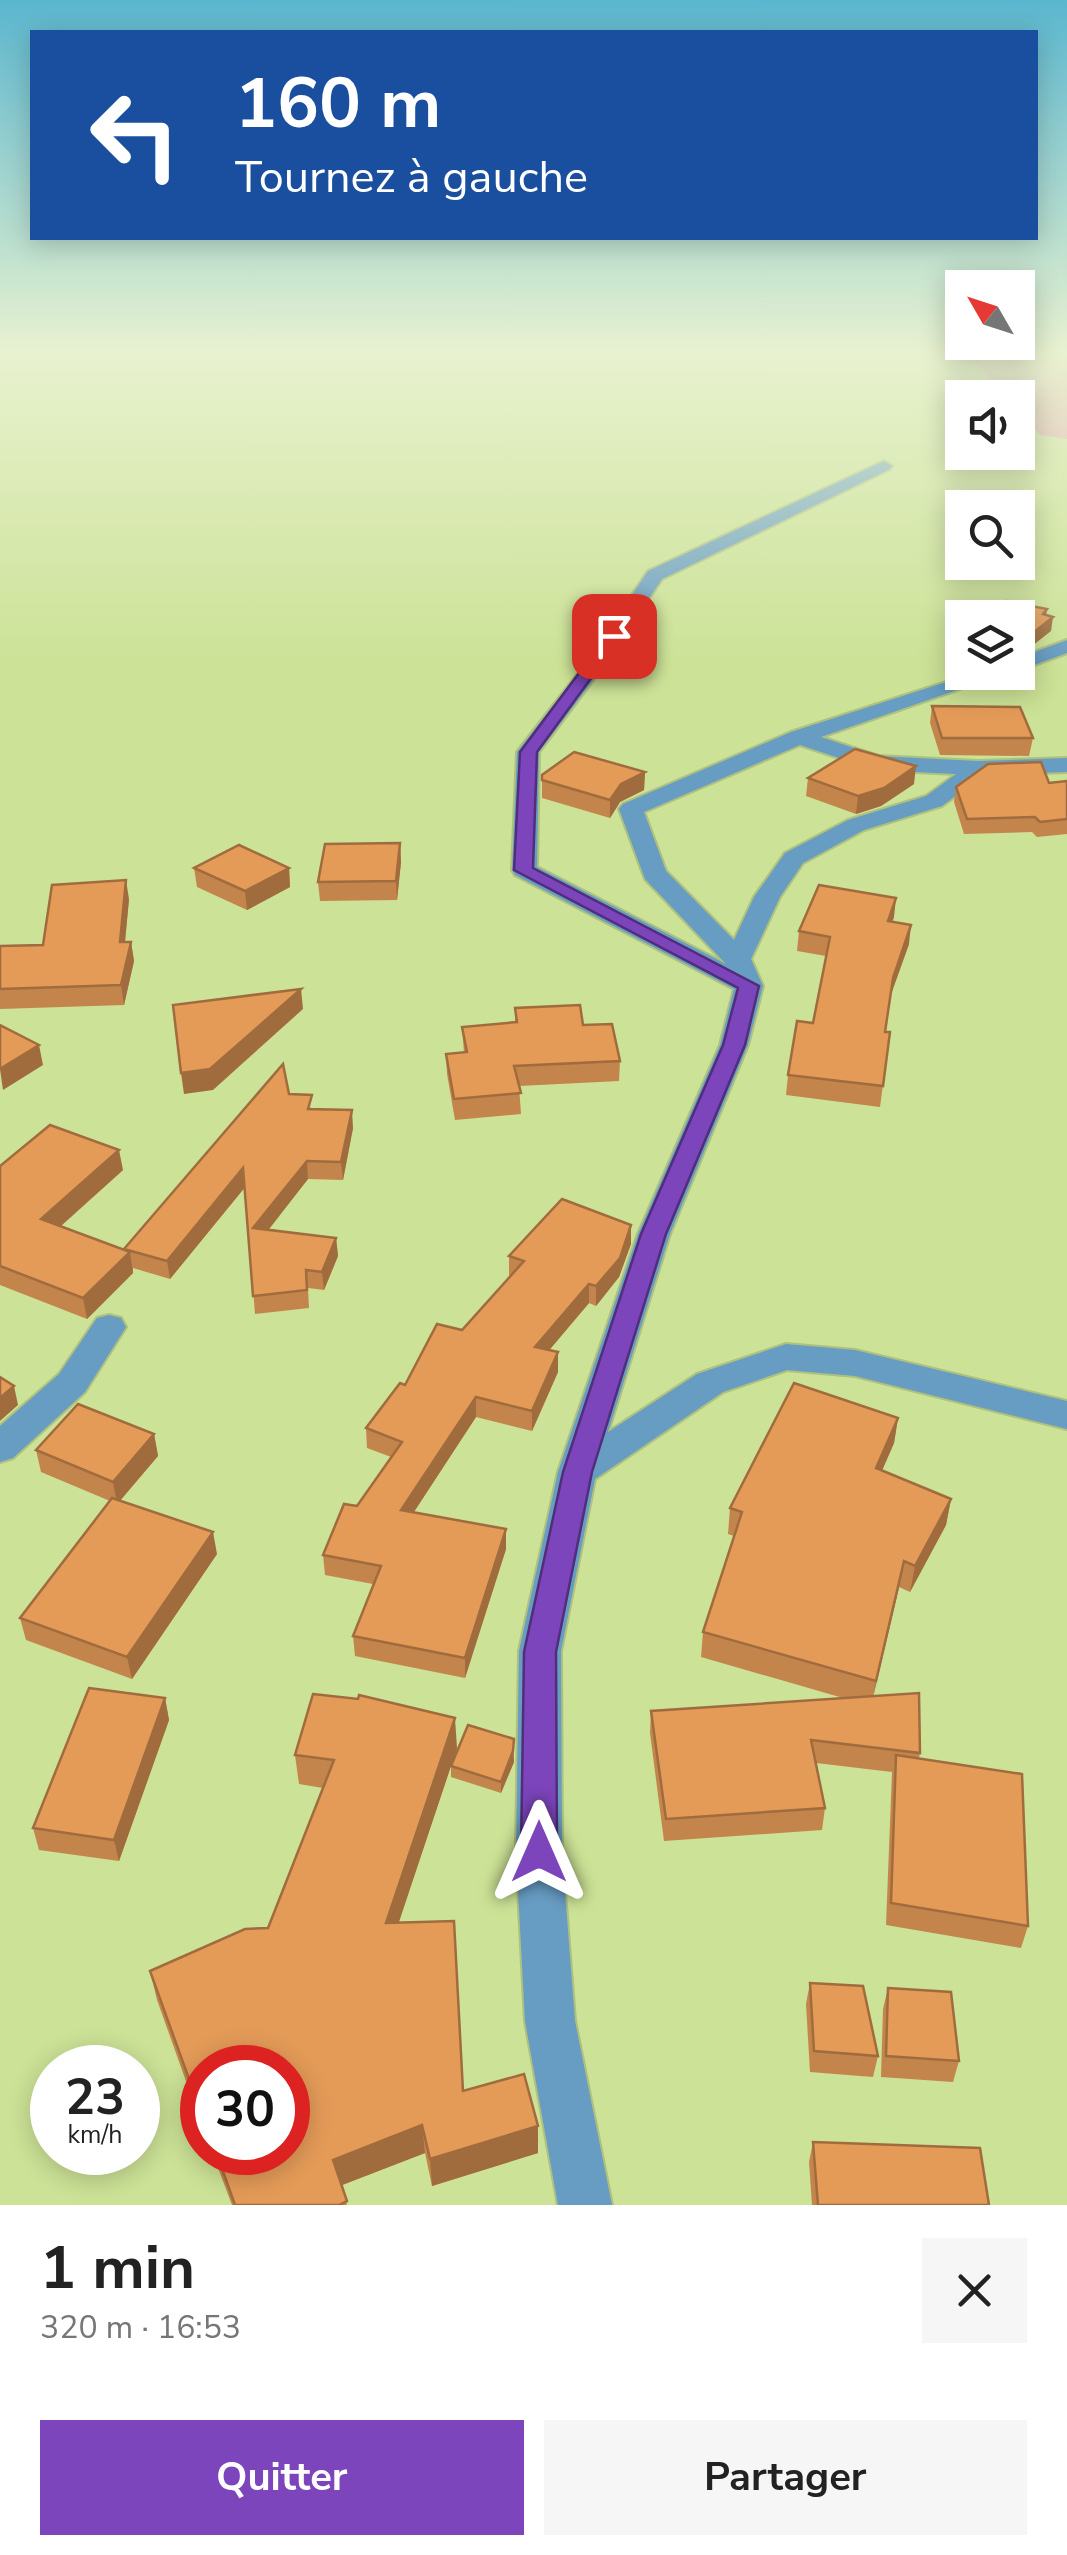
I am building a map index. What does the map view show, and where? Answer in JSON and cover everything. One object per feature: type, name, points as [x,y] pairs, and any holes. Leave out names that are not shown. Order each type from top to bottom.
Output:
[{"type":"street","points":[[743,972],[524,870],[528,752],[594,667],[655,574],[884,466]]},
{"type":"street","points":[[1035,658],[1067,646]]},
{"type":"street","points":[[743,972],[654,874],[632,810],[799,737],[945,690]]},
{"type":"street","points":[[799,737],[875,763],[978,768],[1067,764]]},
{"type":"street","points":[[585,2205],[550,2021],[539,1852],[540,1652],[577,1472],[654,1234],[734,1045],[743,972],[767,897],[794,858],[856,824],[934,801],[978,768]]},
{"type":"street","points":[[0,1448],[72,1383],[109,1327]]},
{"type":"street","points":[[577,1472],[710,1383],[786,1357],[855,1363],[1067,1415]]},
{"type":"building","points":[[1035,607],[1047,609],[1043,614],[1053,617],[1035,631]]},
{"type":"building","points":[[932,706],[1020,707],[1033,738],[942,738]]},
{"type":"building","points":[[855,749],[916,766],[884,788],[858,796],[808,778]]},
{"type":"building","points":[[574,752],[645,772],[621,784],[610,800],[542,780],[542,775]]},
{"type":"building","points":[[1041,762],[1049,783],[1067,781],[1067,819],[967,819],[956,787],[988,764]]},
{"type":"building","points":[[400,843],[396,881],[318,882],[325,844]]},
{"type":"building","points":[[239,845],[289,868],[245,891],[194,868]]},
{"type":"building","points":[[126,880],[120,942],[131,942],[121,985],[0,989],[0,946],[43,945],[52,885]]},
{"type":"building","points":[[819,885],[896,898],[888,921],[911,925],[893,978],[883,1086],[788,1075],[797,1021],[813,1023],[830,937],[799,931]]},
{"type":"building","points":[[301,989],[210,1069],[181,1073],[173,1005]]},
{"type":"building","points":[[580,1005],[583,1025],[612,1024],[620,1061],[514,1066],[521,1093],[454,1099],[446,1054],[467,1052],[462,1027],[517,1022],[515,1008]]},
{"type":"building","points":[[0,1025],[39,1045],[0,1069]]},
{"type":"building","points":[[283,1064],[289,1094],[312,1095],[308,1109],[352,1110],[341,1162],[307,1161],[253,1228],[336,1238],[322,1272],[306,1270],[307,1290],[253,1296],[243,1168],[167,1261],[124,1249]]},
{"type":"building","points":[[50,1125],[119,1150],[41,1219],[130,1252],[83,1298],[0,1266],[0,1166]]},
{"type":"building","points":[[562,1199],[631,1225],[620,1258],[596,1286],[589,1284],[535,1347],[558,1352],[532,1411],[476,1397],[401,1510],[506,1529],[465,1658],[353,1636],[381,1566],[323,1555],[344,1504],[357,1506],[402,1442],[366,1428],[400,1383],[405,1385],[437,1324],[462,1330],[524,1261],[509,1256]]},
{"type":"building","points":[[0,1377],[14,1386],[0,1398]]},
{"type":"building","points":[[794,1383],[898,1418],[876,1468],[951,1499],[915,1566],[904,1561],[876,1681],[703,1632],[742,1512],[730,1508]]},
{"type":"building","points":[[78,1404],[154,1434],[113,1482],[36,1450]]},
{"type":"building","points":[[112,1498],[213,1532],[127,1657],[20,1618]]},
{"type":"building","points":[[89,1688],[165,1698],[114,1840],[33,1828]]},
{"type":"building","points":[[919,1693],[920,1753],[811,1740],[825,1808],[666,1819],[651,1711]]},
{"type":"building","points":[[313,1694],[358,1699],[359,1695],[455,1718],[386,1923],[454,1921],[463,2091],[524,2074],[538,2126],[430,2159],[422,2125],[333,2160],[347,2201],[339,2205],[235,2205],[224,2175],[310,2175],[310,2045],[180,2045],[180,2054],[150,1971],[245,1929],[268,1928],[334,1760],[295,1755]]},
{"type":"building","points":[[468,1725],[514,1739],[501,1782],[451,1766]]},
{"type":"building","points":[[896,1755],[1022,1774],[1028,1926],[891,1903]]},
{"type":"building","points":[[810,1983],[863,1986],[878,2056],[814,2051]]},
{"type":"building","points":[[888,1988],[951,1992],[959,2061],[886,2056]]},
{"type":"building","points":[[813,2142],[980,2148],[989,2205],[818,2205]]},
{"type":"route","points":[[539,1852],[540,1652],[577,1472],[654,1234],[734,1045],[749,986],[524,870],[528,752],[614,636]]}]
